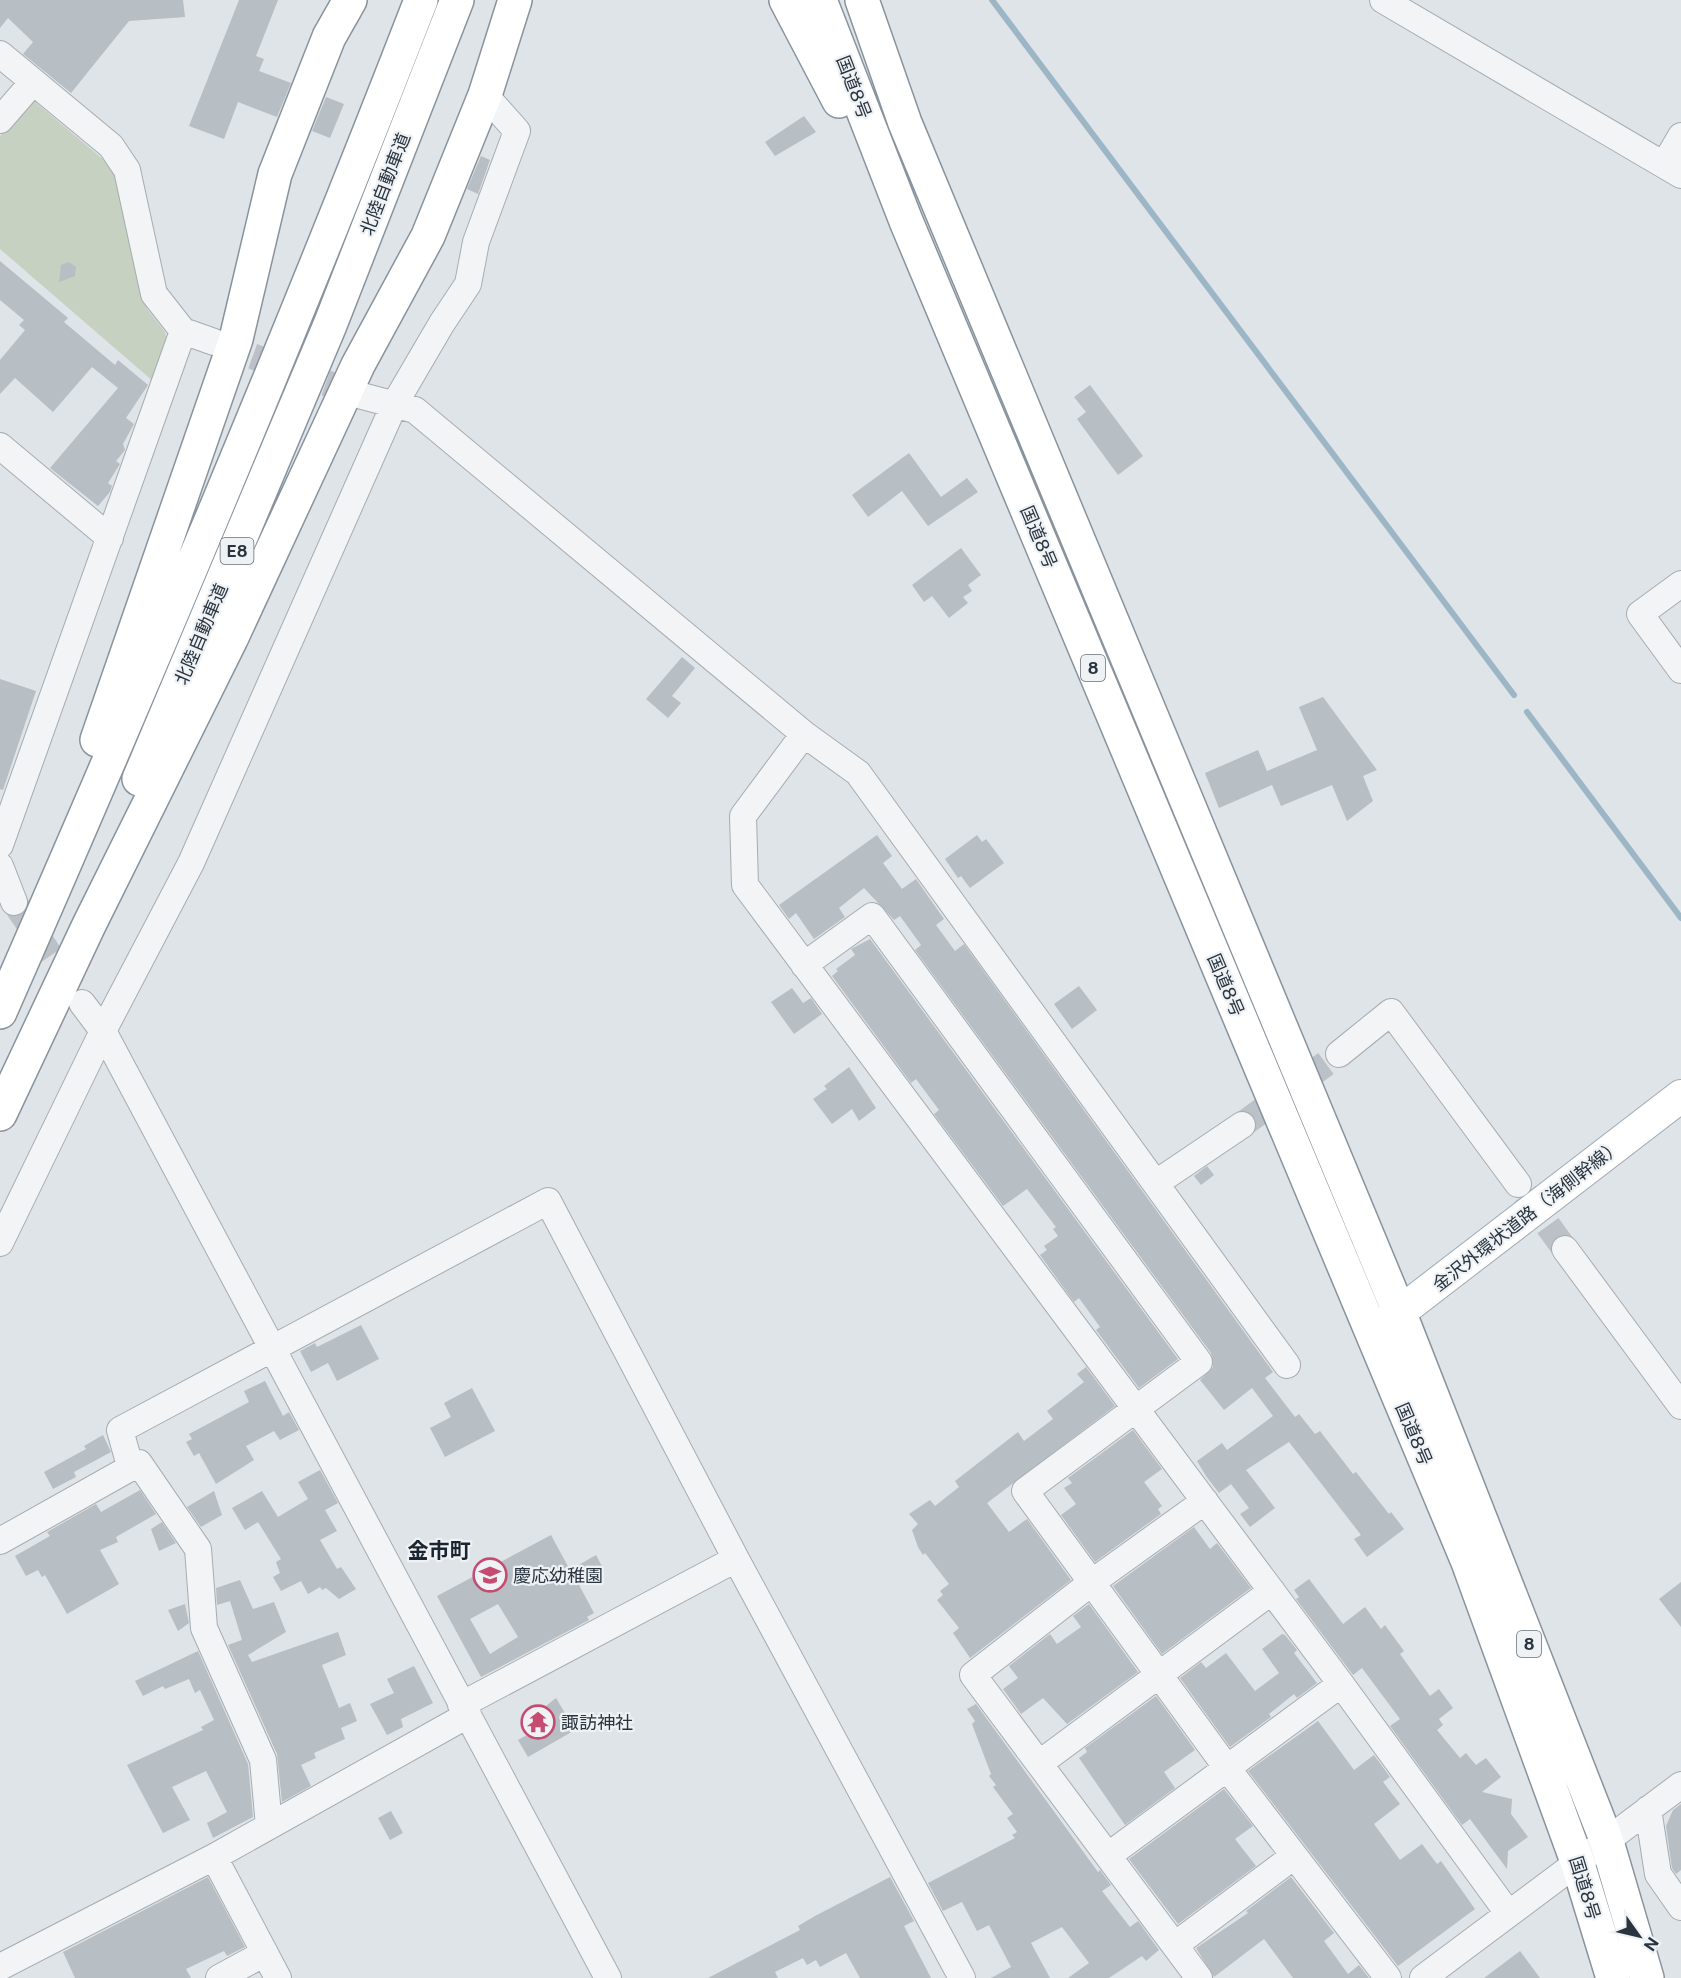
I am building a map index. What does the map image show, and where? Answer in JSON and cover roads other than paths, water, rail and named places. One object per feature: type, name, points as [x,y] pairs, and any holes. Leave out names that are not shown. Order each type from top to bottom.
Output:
[{"type":"highway","points":[[0,1007],[81,784],[236,339],[275,174],[328,37],[350,0]]},
{"type":"highway","name":"北陸自動車道","points":[[0,1012],[295,322],[421,0]]},
{"type":"highway","name":"北陸自動車道","points":[[0,1096],[230,568],[330,325],[457,0]]},
{"type":"highway","points":[[0,1114],[89,925],[231,639],[358,365],[428,236],[485,95],[515,0]]},
{"type":"highway","points":[[485,95],[514,40],[539,0]]},
{"type":"highway","points":[[786,0],[906,220]]},
{"type":"highway","name":"国道8号","points":[[820,0],[906,220],[1468,1562],[1578,1864],[1612,1978]]},
{"type":"highway","name":"国道8号","points":[[862,0],[905,123],[1400,1314],[1607,1842],[1647,1978]]},
{"type":"main road","name":"金沢外環状道路（海側幹線）","points":[[1372,1333],[1400,1314],[1681,1096]]},
{"type":"street","points":[[1383,0],[1412,7],[1672,170],[1681,135]]},
{"type":"street","points":[[0,54],[111,146],[127,170],[154,294],[183,331],[214,342]]},
{"type":"street","points":[[0,120],[33,81]]},
{"type":"street","points":[[0,1243],[103,1031],[191,863],[394,405],[442,323],[468,284],[476,242],[517,131],[485,95]]},
{"type":"street","points":[[0,845],[183,331]]},
{"type":"street","points":[[363,396],[415,410],[804,734],[858,773],[945,897],[1287,1365]]},
{"type":"street","points":[[0,446],[110,538]]},
{"type":"street","points":[[1681,584],[1640,614],[1681,670]]},
{"type":"street","points":[[804,734],[743,816],[745,885],[1272,1591],[1508,1913]]},
{"type":"street","points":[[0,866],[14,902]]},
{"type":"street","points":[[804,965],[872,916],[1199,1362],[1025,1491],[1227,1768],[1388,1978]]},
{"type":"street","points":[[82,1003],[103,1031],[608,1978]]},
{"type":"street","points":[[1340,1054],[1391,1012],[1518,1184]]},
{"type":"street","points":[[1156,1184],[1242,1125]]},
{"type":"street","points":[[130,1466],[120,1430],[548,1201],[736,1559],[962,1978]]},
{"type":"street","points":[[1565,1249],[1681,1406]]},
{"type":"street","points":[[0,1541],[139,1463],[198,1550],[204,1628],[262,1760],[269,1826]]},
{"type":"street","points":[[1199,1978],[973,1675],[1091,1583],[1204,1501]]},
{"type":"street","points":[[0,1967],[269,1826],[464,1710],[736,1559]]},
{"type":"street","points":[[1040,1763],[1272,1591]]},
{"type":"street","points":[[1109,1855],[1341,1684]]},
{"type":"street","points":[[1423,1978],[1681,1785]]},
{"type":"street","points":[[1648,1809],[1658,1874],[1681,1907]]},
{"type":"street","points":[[1175,1945],[1294,1856]]},
{"type":"street","points":[[213,1857],[278,1978]]},
{"type":"street","points":[[219,1978],[265,1953]]},
{"type":"waterway","points":[[992,0],[1514,695]]},
{"type":"waterway","points":[[1527,712],[1681,918]]},
{"type":"tunnel","points":[[216,343],[362,396]]},
{"type":"tunnel","points":[[14,902],[74,990]]},
{"type":"tunnel","points":[[1242,1125],[1339,1054]]},
{"type":"tunnel","points":[[1525,1194],[1565,1249]]},
{"type":"place","name":"慶応幼稚園","points":[[490,1575]]},
{"type":"place","name":"諏訪神社","points":[[538,1722]]},
{"type":"district","name":"金市町","points":[[439,1550]]}]
